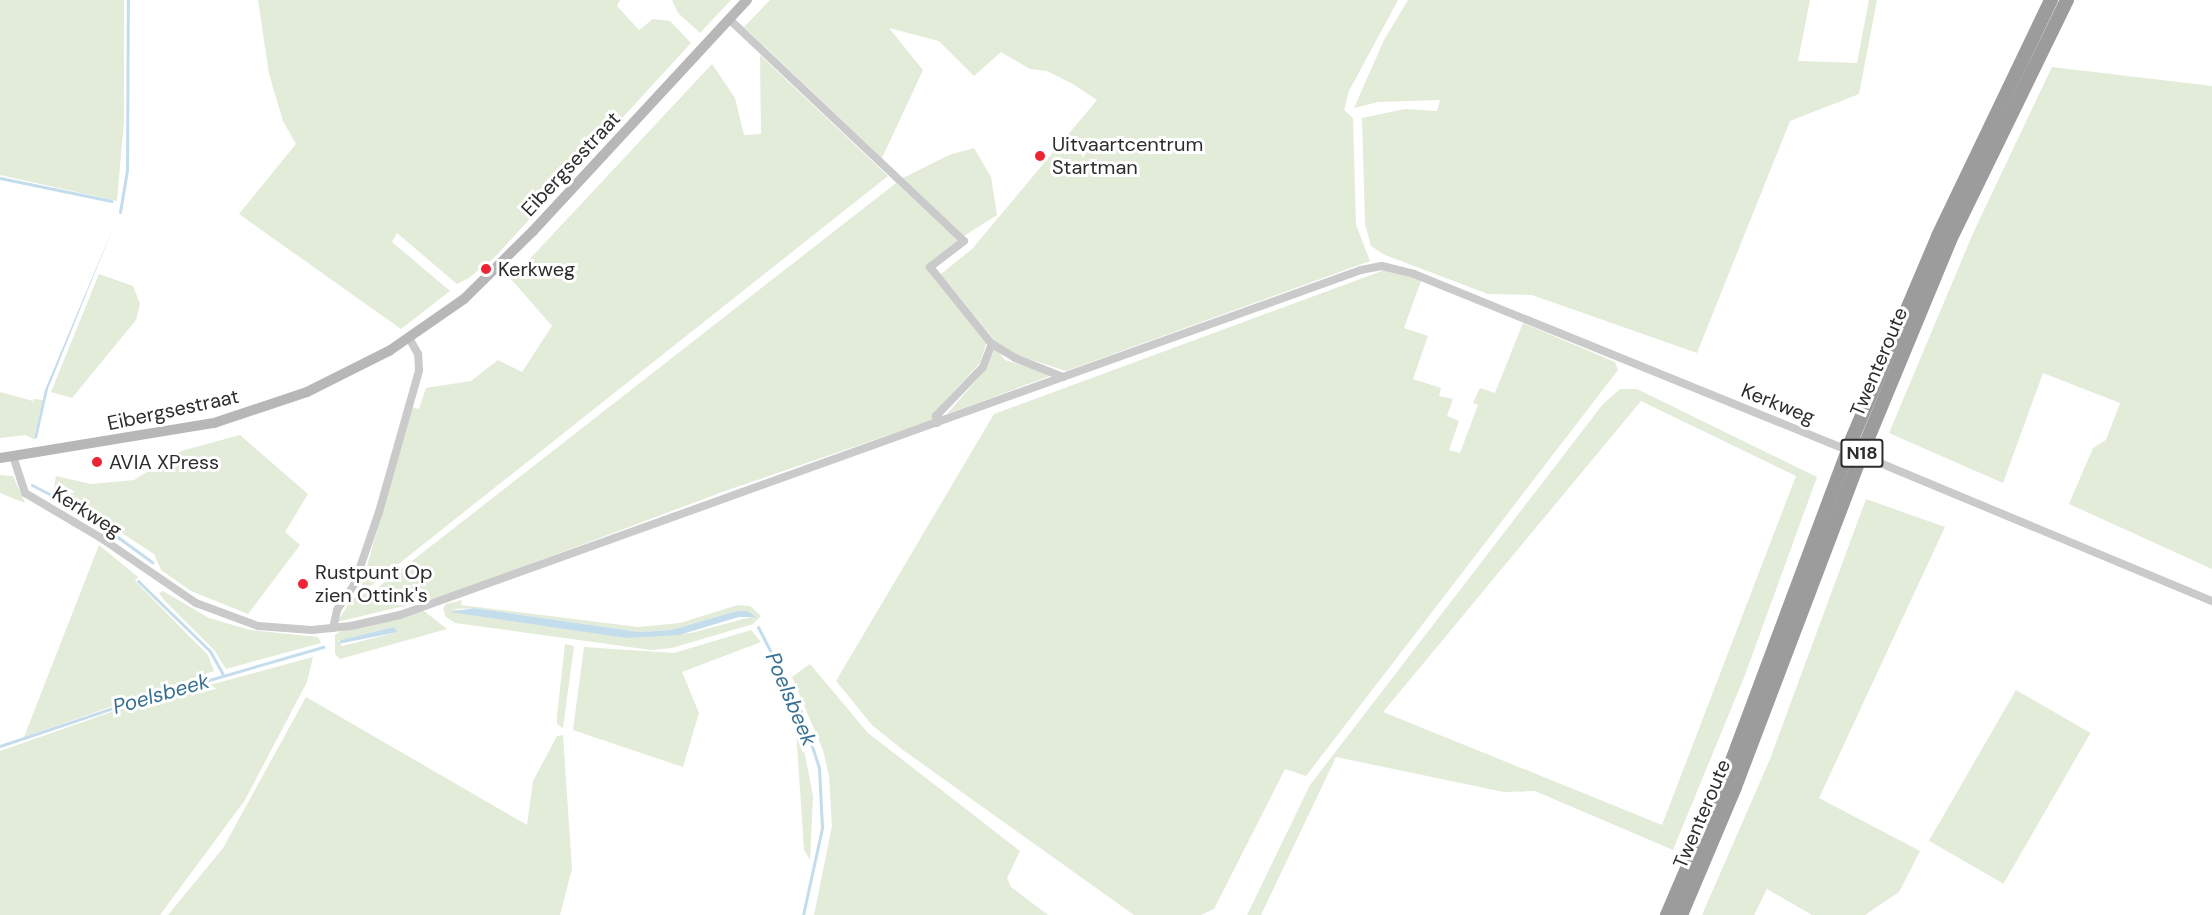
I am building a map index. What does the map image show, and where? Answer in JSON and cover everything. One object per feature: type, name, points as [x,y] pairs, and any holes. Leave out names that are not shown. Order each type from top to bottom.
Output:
[{"type":"highway","name":"Twenteroute","points":[[1667,915],[1724,782],[1852,439],[1938,236],[2051,0]]},
{"type":"highway","name":"Twenteroute","points":[[1681,915],[1946,250],[2067,0]]},
{"type":"main road","name":"Eibergsestraat","points":[[0,458],[152,436],[257,410],[340,378],[409,338],[464,299],[533,231],[747,0]]},
{"type":"street","points":[[729,19],[964,241],[930,267],[992,344],[1015,358],[1064,377]]},
{"type":"street","name":"Kerkweg","points":[[13,456],[25,493],[101,538],[196,603],[258,626],[333,628],[409,612],[1361,270],[1382,266],[1414,274],[1880,463],[2212,601]]},
{"type":"street","points":[[333,628],[337,610],[354,585],[379,512],[419,371],[418,354],[409,338]]},
{"type":"street","points":[[937,423],[936,416],[983,367],[992,344]]},
{"type":"green space","points":[[0,0],[124,0],[124,121],[117,201],[0,175]]},
{"type":"green space","points":[[258,0],[620,0],[617,6],[639,30],[653,19],[670,21],[691,43],[495,257],[469,278],[457,284],[397,233],[392,242],[450,291],[401,329],[239,214],[296,144],[283,121],[269,74]]},
{"type":"green space","points":[[672,0],[731,0],[700,33],[678,13]]},
{"type":"green space","points":[[770,0],[1398,0],[1349,91],[1344,110],[1353,118],[1356,225],[1370,261],[1066,371],[1016,355],[997,343],[941,274],[972,249],[1097,100],[1047,71],[1030,69],[1001,52],[974,76],[939,41],[889,28],[923,70],[882,158],[744,27]]},
{"type":"green space","points":[[1408,0],[1810,0],[1798,61],[1857,63],[1869,0],[1877,0],[1859,94],[1790,121],[1697,353],[1532,295],[1488,294],[1385,255],[1371,246],[1365,224],[1362,118],[1405,109],[1437,111],[1440,100],[1378,102],[1354,108],[1384,40]]},
{"type":"green space","points":[[760,55],[888,176],[372,585],[361,588],[411,407],[419,409],[426,388],[471,381],[498,360],[522,372],[552,326],[511,279],[712,64],[735,98],[744,135],[761,134]]},
{"type":"green space","points":[[2052,67],[2212,86],[2212,569],[2069,504],[2093,448],[2106,440],[2120,403],[2043,373],[2003,483],[1889,433],[1974,231]]},
{"type":"green space","points":[[974,148],[991,177],[997,215],[964,236],[903,178],[949,155]]},
{"type":"green space","points":[[896,183],[959,242],[926,267],[987,341],[980,363],[943,403],[935,419],[725,491],[445,596],[337,622],[352,599],[376,589]]},
{"type":"green space","points":[[1390,268],[1421,281],[1404,328],[1428,336],[1413,379],[1441,388],[1439,396],[1453,399],[1447,416],[1459,421],[1449,450],[1460,453],[1478,405],[1473,403],[1480,388],[1495,393],[1523,323],[1615,362],[1618,370],[1306,776],[1285,769],[1214,909],[1201,915],[1134,915],[903,750],[872,725],[836,681],[994,414]]},
{"type":"green space","points":[[99,274],[133,286],[140,304],[136,320],[72,398],[51,392]]},
{"type":"green space","points":[[995,348],[1005,360],[1053,375],[947,414],[987,368]]},
{"type":"green space","points":[[1620,389],[1637,389],[1817,477],[1745,675],[1673,850],[1535,791],[1504,792],[1336,757],[1261,915],[1247,915],[1310,785],[1603,404]],"holes":[[[1641,401],[1796,476],[1662,825],[1383,712]]]},
{"type":"green space","points":[[0,392],[33,401],[32,407],[34,399],[43,400],[34,439],[25,435],[0,438]]},
{"type":"green space","points":[[240,435],[308,494],[285,532],[300,545],[248,614],[191,591],[161,570],[154,554],[54,489],[56,476],[91,484],[134,480],[181,451]]},
{"type":"green space","points":[[0,475],[13,476],[25,503],[0,493]]},
{"type":"green space","points":[[1866,499],[1945,527],[1819,798],[1920,851],[1899,892],[1865,915],[1812,915],[1767,889],[1754,915],[1702,915],[1770,759]]},
{"type":"green space","points":[[99,545],[138,577],[135,581],[208,655],[214,671],[24,737]]},
{"type":"green space","points":[[163,591],[209,618],[250,630],[318,637],[321,643],[226,669],[214,650],[164,600],[159,593]]},
{"type":"green space","points":[[462,600],[461,605],[638,627],[680,623],[738,605],[750,606],[761,616],[753,624],[672,648],[651,650],[455,623],[446,617],[443,609],[446,604]],"holes":[[[474,608],[639,632],[671,630],[737,611],[751,617],[691,633],[626,638],[452,609]]]},
{"type":"green space","points":[[424,611],[447,629],[340,659],[335,654],[335,635],[339,632]],"holes":[[[394,627],[398,632],[342,646],[338,641]]]},
{"type":"green space","points":[[751,630],[761,642],[682,672],[699,713],[683,767],[573,730],[584,647],[674,653]]},
{"type":"green space","points":[[565,644],[574,646],[563,728],[557,724],[557,716]]},
{"type":"green space","points":[[313,657],[307,682],[245,800],[160,915],[0,915],[0,751],[117,710]]},
{"type":"green space","points":[[810,664],[868,733],[1020,851],[1007,878],[1011,887],[1048,915],[814,915],[832,826],[829,776],[823,750],[792,677]]},
{"type":"green space","points":[[2016,690],[2090,733],[2003,884],[1929,841]]},
{"type":"green space","points":[[306,697],[527,825],[533,781],[557,736],[563,735],[572,869],[560,915],[168,915],[223,848]]},
{"type":"green space","points":[[796,729],[800,730],[813,796],[810,860],[804,850]]},
{"type":"water","points":[[115,223],[48,389],[37,438],[34,439],[45,390]]},
{"type":"water","points":[[474,608],[639,632],[671,630],[737,611],[747,611],[756,617],[739,617],[679,635],[626,638],[450,612]]},
{"type":"water","points":[[394,627],[398,632],[338,644],[341,640]]},
{"type":"waterway","points":[[120,212],[127,170],[128,0]]},
{"type":"waterway","points":[[0,178],[112,201]]},
{"type":"waterway","points":[[32,485],[82,511],[152,562]]},
{"type":"waterway","points":[[138,581],[210,651],[223,674]]},
{"type":"waterway","name":"Poelsbeek","points":[[758,627],[800,709],[819,768],[822,828],[803,915]]},
{"type":"waterway","name":"Poelsbeek","points":[[0,746],[116,707],[323,647]]},
{"type":"place","name":"Uitvaartcentrum Startman","points":[[1040,156]]},
{"type":"place","name":"Kerkweg","points":[[486,269]]},
{"type":"place","name":"AVIA XPress","points":[[97,462]]},
{"type":"place","name":"Rustpunt Op zien Ottink's","points":[[303,584]]}]
